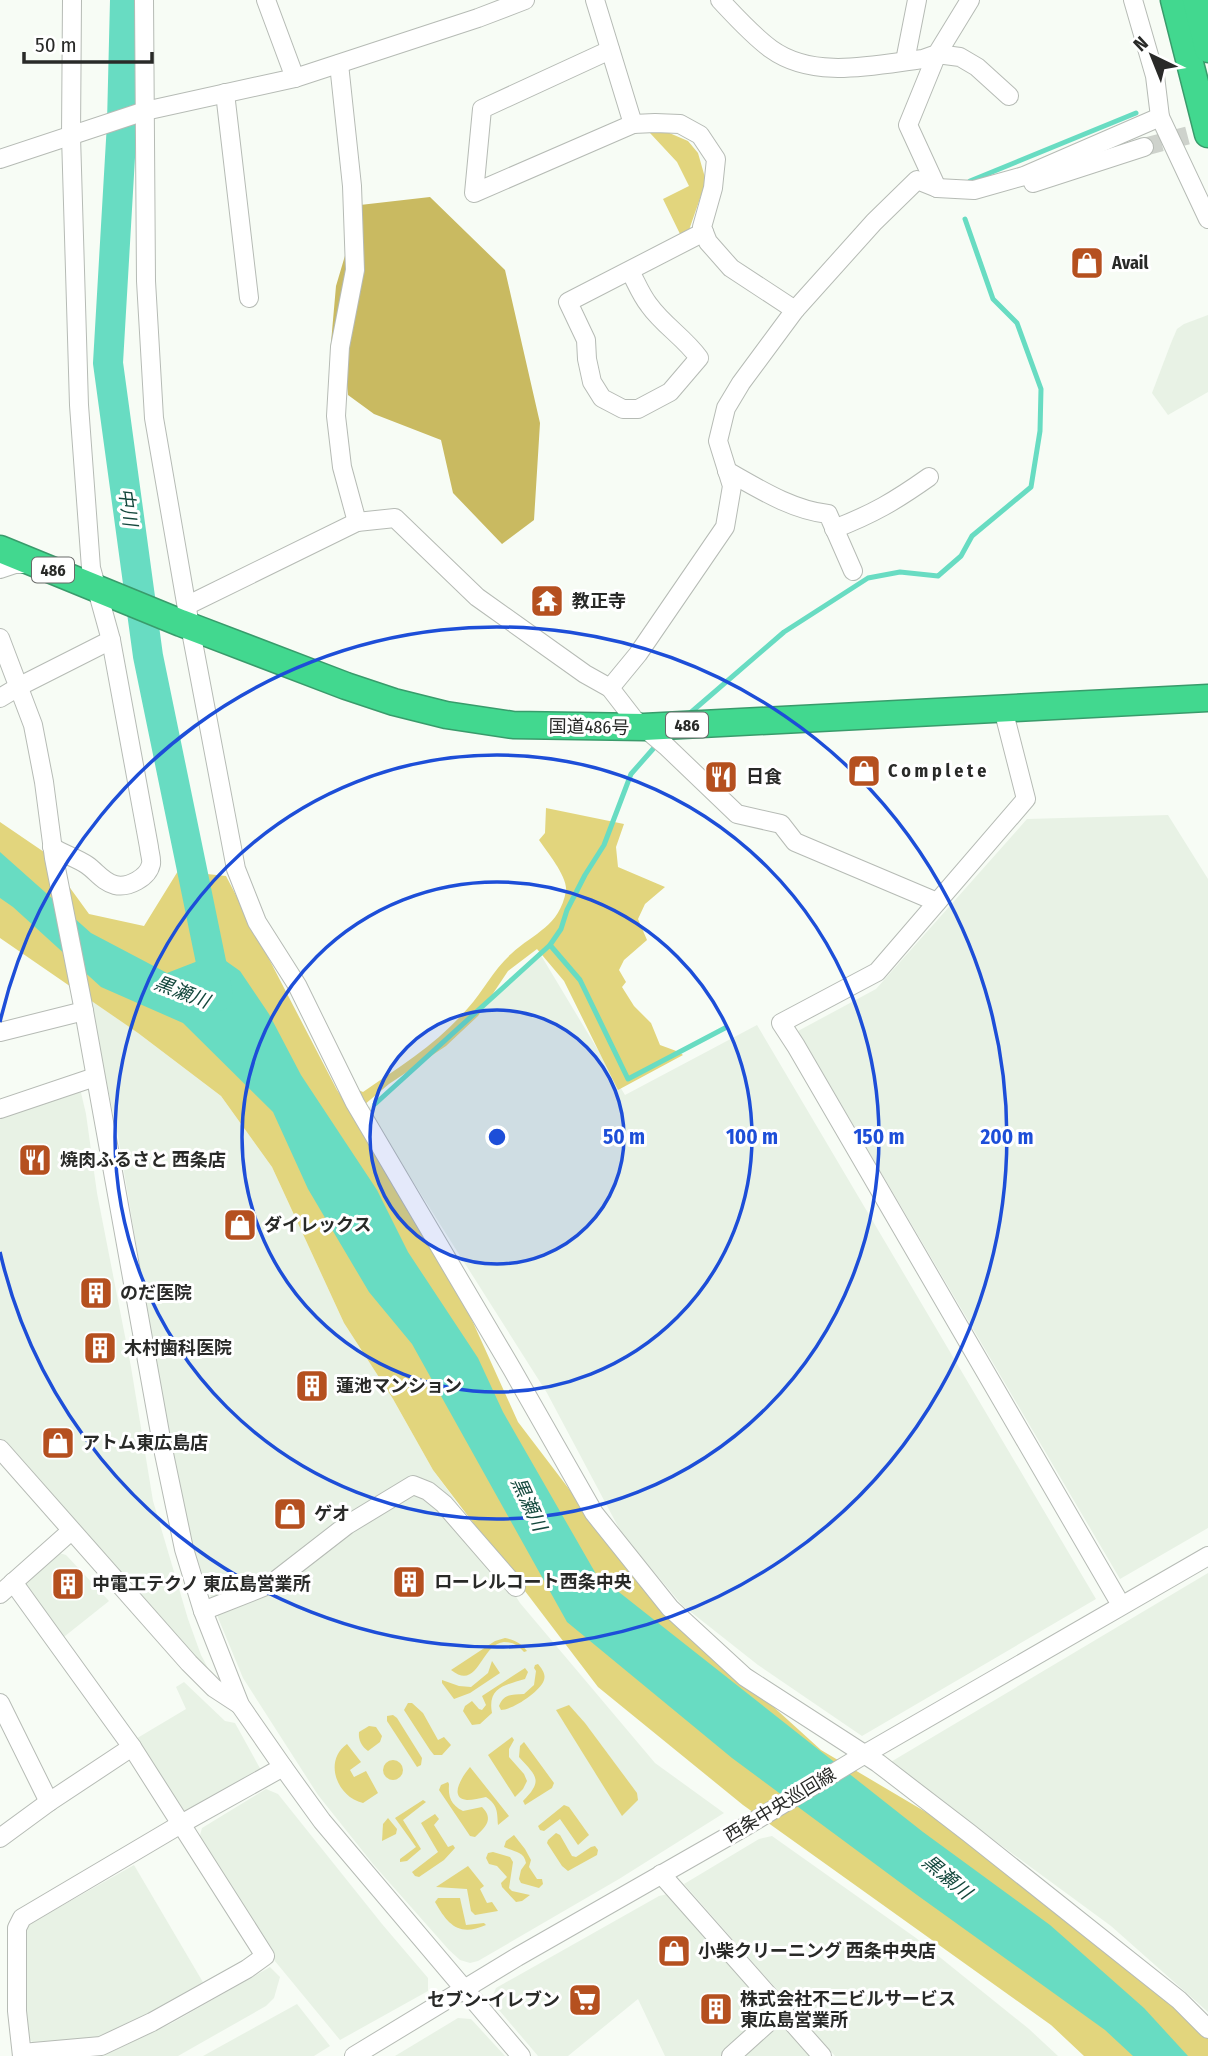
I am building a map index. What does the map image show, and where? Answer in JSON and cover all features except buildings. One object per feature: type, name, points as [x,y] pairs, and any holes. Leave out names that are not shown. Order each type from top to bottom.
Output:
[{"type":"highway","points":[[1174,0],[1208,134]]},
{"type":"highway","points":[[1196,0],[1208,49]]},
{"type":"highway","name":"国道486号","points":[[0,549],[102,590],[186,618],[346,686],[446,715],[513,725],[644,727],[1208,698]]},
{"type":"street","points":[[53,853],[87,865],[102,879],[114,885],[133,883],[144,876],[151,864],[102,590],[91,568],[79,405],[71,136],[72,0]]},
{"type":"street","points":[[144,0],[146,281],[154,418],[186,618],[236,870],[257,922],[297,985],[355,1103],[594,1513],[670,1608],[745,1677],[864,1754],[969,1833],[1170,1993],[1208,2029]]},
{"type":"street","points":[[266,0],[295,78]]},
{"type":"street","points":[[0,159],[145,111],[295,78],[525,0]]},
{"type":"street","points":[[595,0],[633,124]]},
{"type":"street","points":[[720,0],[771,49],[799,63],[826,68],[923,59],[937,54],[960,57],[977,67],[1009,96]]},
{"type":"street","points":[[905,61],[917,0]]},
{"type":"street","points":[[937,188],[908,125],[937,54],[970,0]]},
{"type":"street","points":[[1133,0],[1154,76],[1160,117],[1208,219]]},
{"type":"street","points":[[610,50],[482,109],[474,193],[633,124],[680,124],[700,135],[716,159],[713,188],[702,227],[708,242],[731,268],[795,310]]},
{"type":"street","points":[[339,64],[352,186],[355,270],[340,347],[336,416],[342,467],[357,522]]},
{"type":"street","points":[[225,93],[249,298]]},
{"type":"street","points":[[610,688],[638,654],[725,527],[732,486],[718,440],[726,408],[741,383],[795,310],[874,222],[917,180],[937,188],[974,190],[1024,176],[1160,117]]},
{"type":"street","points":[[1024,176],[1034,183],[1144,147]]},
{"type":"street","points":[[630,271],[648,305],[699,358],[670,392],[638,409],[623,409],[602,398],[592,382],[586,340],[569,302],[704,232]]},
{"type":"street","points":[[727,471],[770,495],[809,512],[828,514],[852,570]]},
{"type":"street","points":[[834,529],[869,516],[929,477]]},
{"type":"street","points":[[186,618],[357,522],[395,519],[477,597],[584,674],[610,688],[634,719],[737,814],[781,824],[795,842],[937,902]]},
{"type":"street","points":[[0,569],[15,564],[45,567]]},
{"type":"street","points":[[0,638],[33,725],[53,853],[162,1444],[184,1549],[203,1611],[240,1705],[283,1767],[322,1821],[521,2056]]},
{"type":"street","points":[[0,698],[111,640]]},
{"type":"street","points":[[1003,709],[1026,799],[877,972],[780,1023],[803,1058],[1121,1605]]},
{"type":"street","points":[[0,1032],[84,1011]]},
{"type":"street","points":[[0,1109],[95,1077]]},
{"type":"street","points":[[0,1449],[189,1663],[214,1688],[240,1705]]},
{"type":"street","points":[[203,1611],[271,1584],[347,1525],[413,1485],[428,1490],[444,1504],[516,1587]]},
{"type":"street","points":[[71,1531],[6,1588],[132,1747],[181,1824],[265,1956],[247,1969],[152,2022],[102,2046],[22,2055],[9,2012],[17,1928],[22,1918],[181,1824],[283,1767]]},
{"type":"street","name":"西条中央巡回線","points":[[354,2056],[463,1989],[748,1825],[864,1754],[1208,1556]]},
{"type":"street","points":[[0,1703],[49,1802]]},
{"type":"street","points":[[0,1838],[132,1747]]},
{"type":"street","points":[[661,1874],[822,2056]]},
{"type":"street","points":[[731,2056],[782,2010]]},
{"type":"shaded area","points":[[660,129],[688,141],[698,153],[706,181],[688,233],[681,236],[663,199],[689,186],[677,162],[650,133]]},
{"type":"shaded area","points":[[430,197],[505,270],[540,423],[534,520],[502,544],[453,493],[441,440],[374,414],[348,395],[346,374],[336,371],[330,354],[336,286],[360,205]]},
{"type":"shaded area","points":[[1208,315],[1208,392],[1168,415],[1152,393],[1171,343],[1177,329]]},
{"type":"shaded area","points":[[546,808],[624,824],[616,847],[618,867],[665,887],[645,904],[638,919],[647,940],[624,960],[619,970],[626,982],[622,987],[634,1006],[651,1023],[660,1045],[683,1055],[618,1090],[564,981],[537,949],[508,971],[478,1016],[446,1046],[389,1084],[364,1105],[356,1089],[363,1092],[444,1032],[468,1008],[505,960],[545,928],[558,913],[566,885],[539,840],[545,833]]},
{"type":"shaded area","points":[[1168,815],[1208,879],[1208,1528],[1120,1579],[798,1031],[876,989],[1027,819]]},
{"type":"shaded area","points":[[0,822],[44,852],[89,914],[144,926],[178,871],[226,876],[337,1090],[434,1236],[518,1422],[649,1594],[821,1750],[995,1853],[1208,2034],[1208,2056],[1084,2056],[1051,2025],[743,1805],[598,1687],[433,1470],[393,1399],[344,1323],[272,1167],[221,1096],[138,1033],[0,938]]},
{"type":"shaded area","points":[[539,952],[625,1095],[757,1025],[1096,1599],[862,1736],[758,1665],[682,1605],[622,1534],[547,1393],[367,1109]]},
{"type":"shaded area","points":[[89,999],[221,1096],[272,1167],[344,1323],[393,1399],[433,1470],[520,1603],[655,1763],[724,1813],[619,1879],[478,1961],[470,1963],[460,1960],[449,1950],[373,1864],[318,1795],[243,1678],[219,1620],[191,1542],[175,1476],[118,1136]]},
{"type":"shaded area","points":[[79,1084],[153,1501],[188,1619],[210,1672],[208,1674],[0,1444],[0,1115]]},
{"type":"shaded area","points":[[59,1553],[66,1555],[109,1601],[60,1640],[25,1590],[27,1580]]},
{"type":"shaded area","points":[[1208,1573],[1208,2012],[1111,1926],[889,1763]]},
{"type":"shaded area","points":[[505,1638],[518,1642],[527,1651],[524,1652],[515,1644],[504,1642],[490,1650],[468,1675],[460,1675],[451,1670],[495,1641]]},
{"type":"shaded area","points":[[492,1661],[500,1673],[470,1693],[454,1699],[442,1683],[442,1680],[471,1687],[488,1673]]},
{"type":"shaded area","points":[[538,1664],[544,1680],[537,1690],[525,1700],[501,1710],[499,1706],[506,1697],[524,1694],[534,1685],[534,1668]]},
{"type":"shaded area","points":[[525,1668],[528,1672],[525,1679],[495,1692],[491,1704],[492,1713],[480,1724],[472,1725],[463,1711],[465,1706],[472,1701],[482,1710],[486,1705],[482,1696]]},
{"type":"shaded area","points":[[184,1682],[225,1721],[235,1723],[262,1772],[189,1813],[179,1809],[134,1740],[186,1709],[176,1687]]},
{"type":"shaded area","points":[[408,1703],[412,1703],[423,1713],[438,1740],[444,1737],[451,1745],[442,1755],[434,1755],[430,1750],[404,1710]]},
{"type":"shaded area","points":[[569,1705],[637,1793],[638,1800],[622,1816],[556,1710]]},
{"type":"shaded area","points":[[393,1715],[422,1758],[421,1765],[417,1767],[387,1721],[387,1716]]},
{"type":"shaded area","points":[[369,1726],[376,1727],[382,1736],[380,1742],[368,1751],[361,1743],[359,1732]]},
{"type":"shaded area","points":[[512,1737],[514,1740],[509,1749],[509,1757],[527,1781],[515,1797],[488,1755]]},
{"type":"shaded area","points":[[524,1742],[554,1783],[552,1788],[525,1805],[523,1801],[534,1788],[535,1778],[519,1757],[520,1746]]},
{"type":"shaded area","points":[[347,1744],[361,1762],[350,1770],[354,1777],[366,1771],[378,1793],[363,1803],[346,1794],[336,1778],[336,1760]]},
{"type":"shaded area","points":[[389,1760],[397,1760],[403,1770],[397,1780],[389,1780],[383,1774],[383,1766]]},
{"type":"shaded area","points":[[470,1767],[509,1816],[498,1825],[495,1806],[486,1797],[467,1800],[458,1795],[459,1785]]},
{"type":"shaded area","points":[[448,1782],[450,1797],[456,1806],[463,1811],[482,1807],[488,1815],[487,1823],[475,1837],[470,1836],[439,1790],[441,1785]]},
{"type":"shaded area","points":[[266,1789],[278,1794],[428,1978],[428,1991],[340,2040],[265,1949],[199,1839],[202,1828]]},
{"type":"shaded area","points":[[423,1800],[426,1802],[403,1820],[421,1849],[407,1861],[400,1862],[400,1859],[416,1847],[395,1818]]},
{"type":"shaded area","points":[[564,1805],[569,1807],[589,1835],[578,1845],[560,1819],[544,1831],[538,1826]]},
{"type":"shaded area","points":[[435,1814],[439,1819],[434,1825],[448,1847],[453,1845],[455,1848],[444,1860],[419,1877],[415,1876],[412,1872],[438,1852],[421,1823]]},
{"type":"shaded area","points":[[388,1818],[397,1829],[396,1834],[382,1841],[383,1824]]},
{"type":"shaded area","points":[[556,1833],[560,1835],[572,1856],[576,1857],[595,1846],[597,1855],[568,1871],[547,1843]]},
{"type":"shaded area","points":[[514,1835],[531,1860],[529,1867],[537,1879],[542,1879],[543,1884],[539,1888],[521,1883],[519,1879],[526,1863],[525,1859],[521,1854],[504,1847],[506,1841]]},
{"type":"shaded area","points":[[772,1836],[916,1938],[1029,2029],[1058,2056],[835,2056],[684,1884],[759,1839]]},
{"type":"shaded area","points":[[488,1853],[510,1857],[513,1862],[509,1888],[530,1895],[522,1901],[516,1902],[502,1887],[501,1883],[507,1877],[497,1866],[489,1864],[486,1858]]},
{"type":"shaded area","points":[[134,1865],[204,1984],[133,2024],[97,2039],[35,2044],[25,2036],[21,1937],[28,1925]]},
{"type":"shaded area","points":[[468,1866],[484,1886],[480,1889],[487,1903],[492,1902],[498,1911],[475,1915],[471,1911],[467,1889],[436,1887]]},
{"type":"shaded area","points":[[668,1894],[811,2056],[665,2056],[638,1999],[568,2056],[538,2056],[493,2003],[496,1988],[659,1896]]},
{"type":"shaded area","points":[[438,1898],[460,1898],[466,1925],[486,1925],[468,1930],[455,1927],[435,1902]]},
{"type":"shaded area","points":[[270,1967],[280,1977],[274,1998],[266,2006],[178,2056],[88,2056],[111,2052],[172,2023]]},
{"type":"shaded area","points":[[297,2004],[330,2046],[314,2056],[203,2056]]},
{"type":"shaded area","points":[[458,2018],[471,2019],[505,2056],[395,2056]]},
{"type":"water","name":"黒瀬川","points":[[0,852],[91,933],[167,973],[216,954],[240,971],[269,1014],[301,1075],[377,1190],[408,1252],[478,1358],[503,1412],[596,1574],[923,1832],[1050,1925],[1144,2008],[1188,2056],[1133,2056],[1105,2030],[732,1758],[567,1622],[412,1344],[369,1292],[308,1189],[273,1112],[183,1023],[101,987],[0,898]]},
{"type":"waterway","name":"中川","points":[[125,0],[122,123],[108,363],[148,656],[218,996]]},
{"type":"waterway","points":[[970,181],[1136,113]]},
{"type":"waterway","points":[[689,714],[784,632],[868,578],[900,572],[938,576],[961,556],[972,536],[1031,487],[1040,431],[1041,389],[1017,323],[993,299],[965,219]]},
{"type":"waterway","points":[[375,1104],[550,945],[561,929],[567,910],[585,875],[604,845],[631,774],[653,749]]},
{"type":"waterway","points":[[550,945],[580,980],[628,1079],[725,1028]]},
{"type":"tunnel","points":[[1144,147],[1208,130]]},
{"type":"place","name":"Avail","points":[[1087,263]]},
{"type":"place","name":"教正寺","points":[[547,601]]},
{"type":"place","name":"C o m p l e t e","points":[[864,771]]},
{"type":"place","name":"日食","points":[[721,777]]},
{"type":"place","name":"焼肉ふるさと 西条店","points":[[35,1160]]},
{"type":"place","name":"ダイレックス","points":[[240,1225]]},
{"type":"place","name":"のだ医院","points":[[96,1293]]},
{"type":"place","name":"木村歯科医院","points":[[100,1348]]},
{"type":"place","name":"蓮池マンション","points":[[312,1386]]},
{"type":"place","name":"アトム東広島店","points":[[58,1443]]},
{"type":"place","name":"ゲオ","points":[[290,1514]]},
{"type":"place","name":"ローレルコート西条中央","points":[[409,1582]]},
{"type":"place","name":"中電工テクノ 東広島営業所","points":[[68,1584]]},
{"type":"place","name":"小柴クリーニング 西条中央店","points":[[674,1951]]},
{"type":"place","name":"セブン-イレブン","points":[[585,2000]]},
{"type":"place","name":"株式会社不二ビルサービス 東広島営業所","points":[[716,2009]]}]
